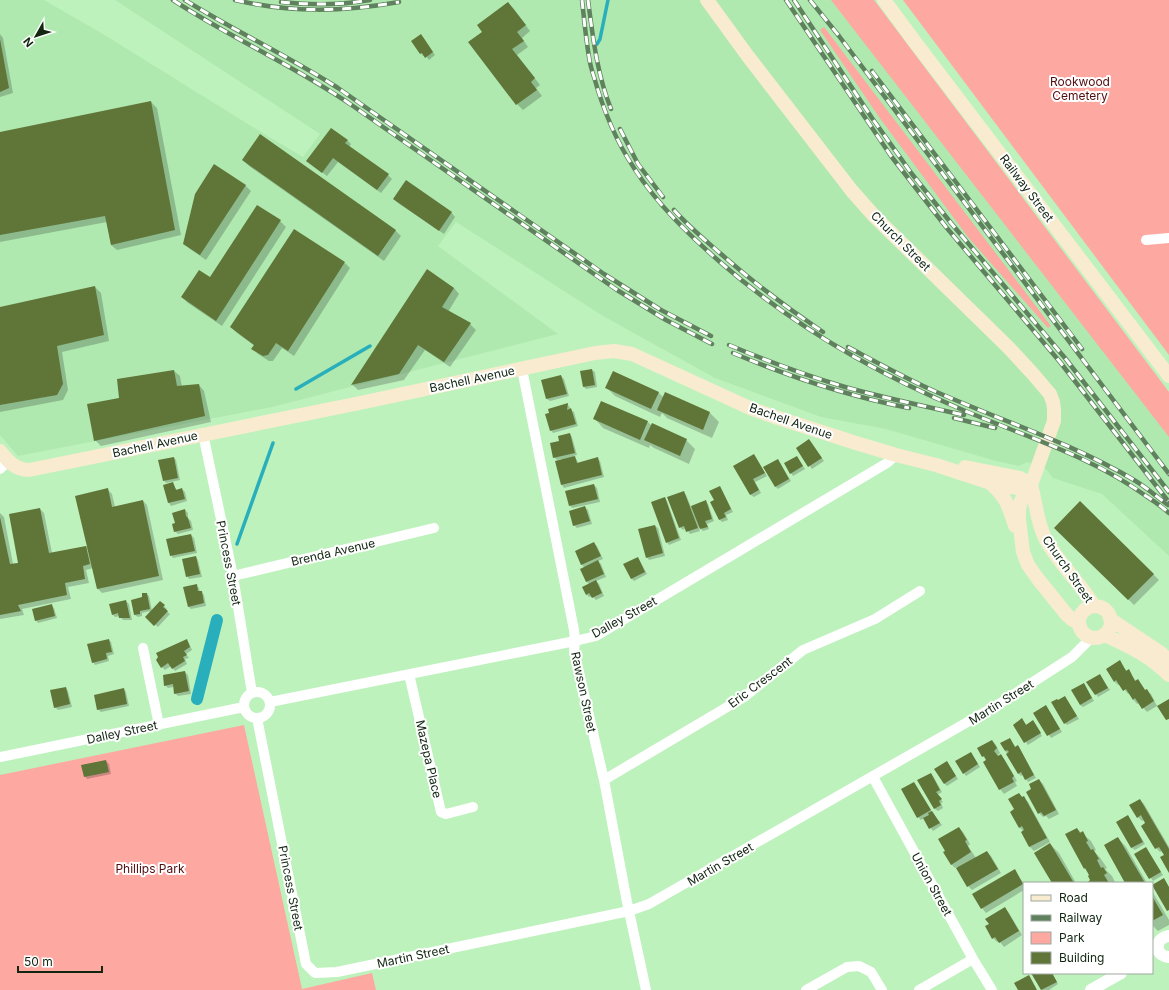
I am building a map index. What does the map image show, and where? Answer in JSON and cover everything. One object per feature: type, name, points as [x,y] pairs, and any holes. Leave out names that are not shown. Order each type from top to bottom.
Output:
[{"type":"main road","name":"Church Street","points":[[708,0],[747,55],[852,191],[875,217],[998,337],[1050,394],[1053,402],[1054,421],[1031,485],[1024,495],[1019,510],[1020,531],[1023,552],[1032,572],[1067,615],[1079,623]]},
{"type":"main road","name":"Railway Street","points":[[884,0],[914,42],[1169,376]]},
{"type":"main road","name":"Bachell Avenue","points":[[3,460],[18,468],[29,470],[355,404],[604,351],[614,351],[632,354],[752,409],[775,417],[896,455],[936,465],[989,483],[1018,488],[1031,485]]},
{"type":"main road","name":"Bachell Avenue","points":[[936,465],[989,471],[1020,478],[1031,485]]},
{"type":"main road","points":[[989,483],[997,489],[1005,499],[1023,552]]},
{"type":"main road","name":"Church Street","points":[[1031,485],[1038,520],[1046,539],[1063,565],[1094,606]]},
{"type":"main road","points":[[1098,636],[1110,626],[1110,619],[1107,612],[1103,608],[1094,606],[1090,607],[1081,615],[1079,623],[1083,632],[1098,636],[1143,654],[1159,665],[1169,675]]},
{"type":"main road","points":[[1110,619],[1161,653],[1169,661]]},
{"type":"street","points":[[1146,240],[1169,238]]},
{"type":"street","name":"Rawson Street","points":[[522,369],[573,622],[575,641],[574,651],[604,780],[646,990]]},
{"type":"street","name":"Princess Street","points":[[203,434],[232,576],[252,693]]},
{"type":"street","name":"Dalley Street","points":[[270,702],[596,636],[874,471],[896,455]]},
{"type":"street","name":"Brenda Avenue","points":[[232,576],[434,528]]},
{"type":"street","name":"Eric Crescent","points":[[604,780],[744,697],[803,650],[875,619],[920,591]]},
{"type":"street","name":"Martin Street","points":[[306,964],[315,973],[336,972],[629,911],[649,904],[999,704],[1072,657],[1098,636]]},
{"type":"street","points":[[143,648],[159,725]]},
{"type":"street","name":"Mazepa Place","points":[[409,674],[441,812],[446,814],[473,807]]},
{"type":"street","points":[[256,692],[263,694],[269,699],[270,706],[264,716],[257,718],[249,715],[244,707],[246,699],[252,693],[256,692]]},
{"type":"street","name":"Dalley Street","points":[[0,757],[244,707]]},
{"type":"street","name":"Princess Street","points":[[257,718],[306,964]]},
{"type":"street","name":"Union Street","points":[[873,777],[973,959],[992,990]]},
{"type":"street","points":[[1161,954],[1162,938],[1169,936]]},
{"type":"street","points":[[919,990],[973,959]]},
{"type":"street","points":[[806,990],[847,967],[859,966],[871,972],[882,990]]},
{"type":"street","points":[[1091,990],[1119,974]]},
{"type":"shaded area","points":[[0,0],[44,0],[103,34],[303,157],[320,134],[115,0],[832,0],[1169,435],[1169,556],[1102,494],[1053,478],[1046,469],[1027,462],[1019,466],[996,461],[886,429],[821,417],[715,378],[603,316],[456,222],[438,246],[558,334],[272,407],[18,456],[0,435]]},
{"type":"green space","points":[[831,0],[874,0],[1169,392],[1169,437]]},
{"type":"green space","name":"Rookwood Cemetery","points":[[903,0],[1169,0],[1169,355]]},
{"type":"green space","points":[[824,27],[1051,326],[1048,328],[968,237],[879,117],[820,30]]},
{"type":"green space","name":"Phillips Park","points":[[244,725],[302,989],[372,973],[376,990],[0,990],[0,775]]},
{"type":"building","points":[[508,2],[526,25],[517,32],[524,41],[512,49],[535,78],[531,82],[537,90],[516,105],[468,42],[482,32],[477,25]]},
{"type":"building","points":[[421,34],[433,52],[425,58],[422,53],[420,54],[411,41]]},
{"type":"building","points":[[0,39],[9,88],[0,92]]},
{"type":"building","points":[[151,101],[175,230],[111,245],[105,216],[0,235],[0,132]]},
{"type":"building","points":[[331,128],[348,140],[345,143],[389,174],[377,190],[333,158],[322,173],[306,161]]},
{"type":"building","points":[[260,134],[396,230],[378,256],[242,160]]},
{"type":"building","points":[[214,164],[246,185],[200,255],[183,244],[195,194]]},
{"type":"building","points":[[406,180],[452,212],[439,231],[393,199]]},
{"type":"building","points":[[257,205],[281,220],[216,321],[181,297],[199,270],[210,277]]},
{"type":"building","points":[[294,229],[345,262],[288,351],[276,343],[268,355],[263,356],[251,349],[254,345],[230,327]]},
{"type":"building","points":[[427,269],[454,288],[442,307],[471,323],[444,362],[418,345],[399,374],[351,385]]},
{"type":"building","points":[[95,286],[104,335],[57,346],[63,384],[57,395],[0,405],[0,307]]},
{"type":"building","points":[[592,369],[595,385],[583,387],[580,371]]},
{"type":"building","points":[[174,370],[177,386],[199,384],[205,416],[94,441],[87,404],[119,398],[117,379]]},
{"type":"building","points":[[613,371],[659,392],[651,409],[605,388]]},
{"type":"building","points":[[561,375],[567,394],[546,399],[541,380]]},
{"type":"building","points":[[665,392],[710,412],[703,430],[657,410]]},
{"type":"building","points":[[601,401],[648,421],[640,440],[593,419]]},
{"type":"building","points":[[568,403],[567,410],[571,408],[576,424],[550,431],[545,414],[549,413],[548,409]]},
{"type":"building","points":[[652,423],[687,439],[680,456],[644,440]]},
{"type":"building","points":[[570,433],[575,453],[553,458],[550,443],[559,441],[558,436]]},
{"type":"building","points":[[809,439],[822,458],[808,467],[796,448]]},
{"type":"building","points":[[754,454],[765,473],[753,479],[759,490],[750,495],[733,466]]},
{"type":"building","points":[[575,456],[577,463],[598,457],[602,475],[561,485],[555,461]]},
{"type":"building","points":[[797,456],[803,466],[790,474],[784,463]]},
{"type":"building","points":[[174,457],[178,478],[163,481],[158,460]]},
{"type":"building","points":[[778,459],[789,479],[775,487],[763,467]]},
{"type":"building","points":[[173,482],[176,490],[182,488],[185,499],[168,503],[163,485]]},
{"type":"building","points":[[594,484],[598,499],[569,506],[565,491]]},
{"type":"building","points":[[720,486],[731,509],[724,513],[726,517],[719,520],[710,502],[714,500],[709,491]]},
{"type":"building","points":[[108,488],[112,507],[143,500],[159,576],[97,589],[75,496]]},
{"type":"building","points":[[684,491],[698,528],[686,532],[684,526],[679,528],[667,497]]},
{"type":"building","points":[[665,497],[679,538],[666,543],[651,502]]},
{"type":"building","points":[[706,500],[712,519],[705,521],[708,527],[700,529],[691,506]]},
{"type":"building","points":[[1080,501],[1154,574],[1128,600],[1054,528]]},
{"type":"building","points":[[585,506],[590,521],[573,526],[569,511]]},
{"type":"building","points":[[40,508],[49,553],[86,546],[90,564],[83,566],[85,579],[65,583],[67,595],[18,605],[21,611],[0,615],[0,517],[10,564],[18,563],[9,514]]},
{"type":"building","points":[[185,509],[191,528],[174,532],[172,524],[175,523],[172,513]]},
{"type":"building","points":[[655,525],[663,553],[646,558],[638,529]]},
{"type":"building","points":[[191,534],[195,551],[170,556],[166,539]]},
{"type":"building","points":[[594,542],[601,556],[581,565],[575,551]]},
{"type":"building","points":[[196,556],[200,574],[186,577],[182,559]]},
{"type":"building","points":[[638,557],[645,572],[631,579],[623,564]]},
{"type":"building","points":[[598,560],[604,574],[586,582],[580,569]]},
{"type":"building","points":[[596,580],[602,593],[592,598],[589,593],[586,595],[582,587]]},
{"type":"building","points":[[197,584],[198,591],[202,591],[204,603],[188,607],[183,587]]},
{"type":"building","points":[[142,593],[147,593],[150,609],[140,611],[140,614],[134,615],[131,600],[142,597]]},
{"type":"building","points":[[126,600],[130,618],[119,618],[118,613],[112,615],[109,604]]},
{"type":"building","points":[[160,601],[165,605],[163,607],[168,611],[154,626],[145,617]]},
{"type":"building","points":[[52,604],[55,616],[35,621],[32,609]]},
{"type":"building","points":[[109,639],[112,652],[106,653],[107,659],[92,663],[87,644]]},
{"type":"building","points":[[187,639],[190,647],[184,651],[187,655],[183,657],[185,661],[172,669],[168,663],[161,668],[156,660],[158,657],[156,653]]},
{"type":"building","points":[[1120,660],[1126,671],[1129,669],[1135,681],[1138,679],[1145,690],[1147,689],[1154,701],[1142,709],[1135,698],[1133,700],[1126,689],[1123,691],[1116,680],[1114,682],[1106,669]]},
{"type":"building","points":[[185,671],[189,691],[174,694],[173,684],[164,686],[163,675]]},
{"type":"building","points":[[1100,674],[1108,688],[1095,695],[1086,682]]},
{"type":"building","points":[[1084,683],[1092,698],[1080,705],[1071,690]]},
{"type":"building","points":[[66,687],[70,704],[54,708],[50,690]]},
{"type":"building","points":[[124,688],[127,704],[97,710],[94,695]]},
{"type":"building","points":[[1065,696],[1077,716],[1064,724],[1051,702]]},
{"type":"building","points":[[1169,699],[1169,719],[1166,720],[1157,706]]},
{"type":"building","points":[[1046,705],[1060,729],[1047,736],[1033,713]]},
{"type":"building","points":[[1022,718],[1026,725],[1033,720],[1041,733],[1024,743],[1013,725]]},
{"type":"building","points":[[1010,738],[1015,747],[1018,745],[1034,775],[1025,780],[1021,772],[1018,774],[1006,754],[1009,752],[1007,750],[1005,751],[1000,743]]},
{"type":"building","points":[[992,740],[997,748],[994,751],[998,756],[1001,754],[1014,776],[1012,778],[1014,782],[999,790],[983,762],[986,760],[984,756],[982,757],[977,748]]},
{"type":"building","points":[[971,752],[978,764],[963,774],[955,761]]},
{"type":"building","points":[[106,760],[109,772],[84,777],[81,765]]},
{"type":"building","points":[[947,761],[956,776],[944,784],[934,769]]},
{"type":"building","points":[[931,773],[940,790],[936,792],[942,799],[939,801],[941,805],[934,809],[917,780]]},
{"type":"building","points":[[1039,779],[1056,810],[1044,816],[1041,812],[1038,814],[1026,792],[1031,789],[1029,784]]},
{"type":"building","points":[[914,782],[931,810],[917,818],[901,789]]},
{"type":"building","points":[[1019,793],[1022,797],[1024,796],[1047,838],[1029,847],[1021,832],[1024,830],[1022,826],[1019,828],[1010,812],[1014,809],[1008,799]]},
{"type":"building","points":[[1140,799],[1169,849],[1169,873],[1160,857],[1164,855],[1159,847],[1155,849],[1141,826],[1145,823],[1141,815],[1137,818],[1129,805]]},
{"type":"building","points":[[932,811],[940,823],[929,829],[923,818],[929,815],[928,813]]},
{"type":"building","points":[[1128,815],[1143,842],[1131,848],[1116,822]]},
{"type":"building","points":[[959,827],[967,840],[965,841],[971,852],[951,865],[943,852],[945,851],[938,839]]},
{"type":"building","points":[[1077,828],[1080,833],[1083,831],[1088,841],[1086,842],[1091,850],[1093,849],[1099,859],[1097,860],[1101,868],[1103,867],[1107,873],[1104,875],[1108,882],[1088,882],[1090,880],[1089,875],[1085,868],[1084,869],[1065,834]]},
{"type":"building","points":[[1118,837],[1144,882],[1124,882],[1104,845]]},
{"type":"building","points":[[1050,843],[1073,882],[1051,882],[1034,853]]},
{"type":"building","points":[[1146,847],[1161,872],[1149,879],[1134,854]]},
{"type":"building","points":[[987,851],[998,869],[967,887],[956,868]]},
{"type":"building","points":[[1015,869],[1023,884],[981,909],[972,894]]},
{"type":"building","points":[[1164,878],[1169,887],[1169,910],[1167,911],[1153,884]]},
{"type":"building","points":[[1153,898],[1163,915],[1153,920]]},
{"type":"building","points":[[1005,907],[1019,931],[999,943],[995,937],[992,939],[985,926],[989,924],[985,919]]},
{"type":"building","points":[[1032,974],[1053,974],[1057,982],[1041,990]]},
{"type":"building","points":[[1029,975],[1037,990],[1018,990],[1014,983]]},
{"type":"waterway","points":[[597,44],[600,39],[608,0]]},
{"type":"waterway","points":[[296,389],[370,346]]},
{"type":"waterway","points":[[237,544],[273,443]]},
{"type":"waterway","points":[[197,699],[217,620]]},
{"type":"railway","points":[[173,0],[217,27],[309,78],[353,106],[617,290],[666,320],[712,344]]},
{"type":"railway","points":[[185,0],[338,88],[604,274],[661,310],[711,336]]},
{"type":"railway","points":[[235,0],[277,7],[317,10],[357,8],[399,2]]},
{"type":"railway","points":[[281,2],[326,4],[370,0]]},
{"type":"railway","points":[[582,0],[589,60],[606,113],[621,147],[643,181],[663,206],[696,241],[720,262],[748,285],[805,327],[866,364],[930,396],[1057,448],[1103,469],[1125,482],[1169,513]]},
{"type":"railway","points":[[588,0],[599,69],[611,109]]},
{"type":"railway","points":[[786,0],[891,156],[946,227],[1060,362],[1168,501]]},
{"type":"railway","points":[[794,0],[872,118],[912,174],[951,223],[1065,358],[1169,492]]},
{"type":"railway","points":[[810,0],[839,36],[1169,474]]},
{"type":"railway","points":[[872,71],[1082,349]]},
{"type":"railway","points":[[620,129],[638,164],[663,197]]},
{"type":"railway","points":[[674,210],[697,233],[745,275],[823,332]]},
{"type":"railway","points":[[729,345],[786,368],[845,387],[964,415]]},
{"type":"railway","points":[[848,347],[900,375],[932,390],[1060,443],[1110,466],[1134,480],[1168,505]]},
{"type":"railway","points":[[733,353],[776,370],[842,392],[909,408]]},
{"type":"railway","points":[[954,418],[995,428]]}]
